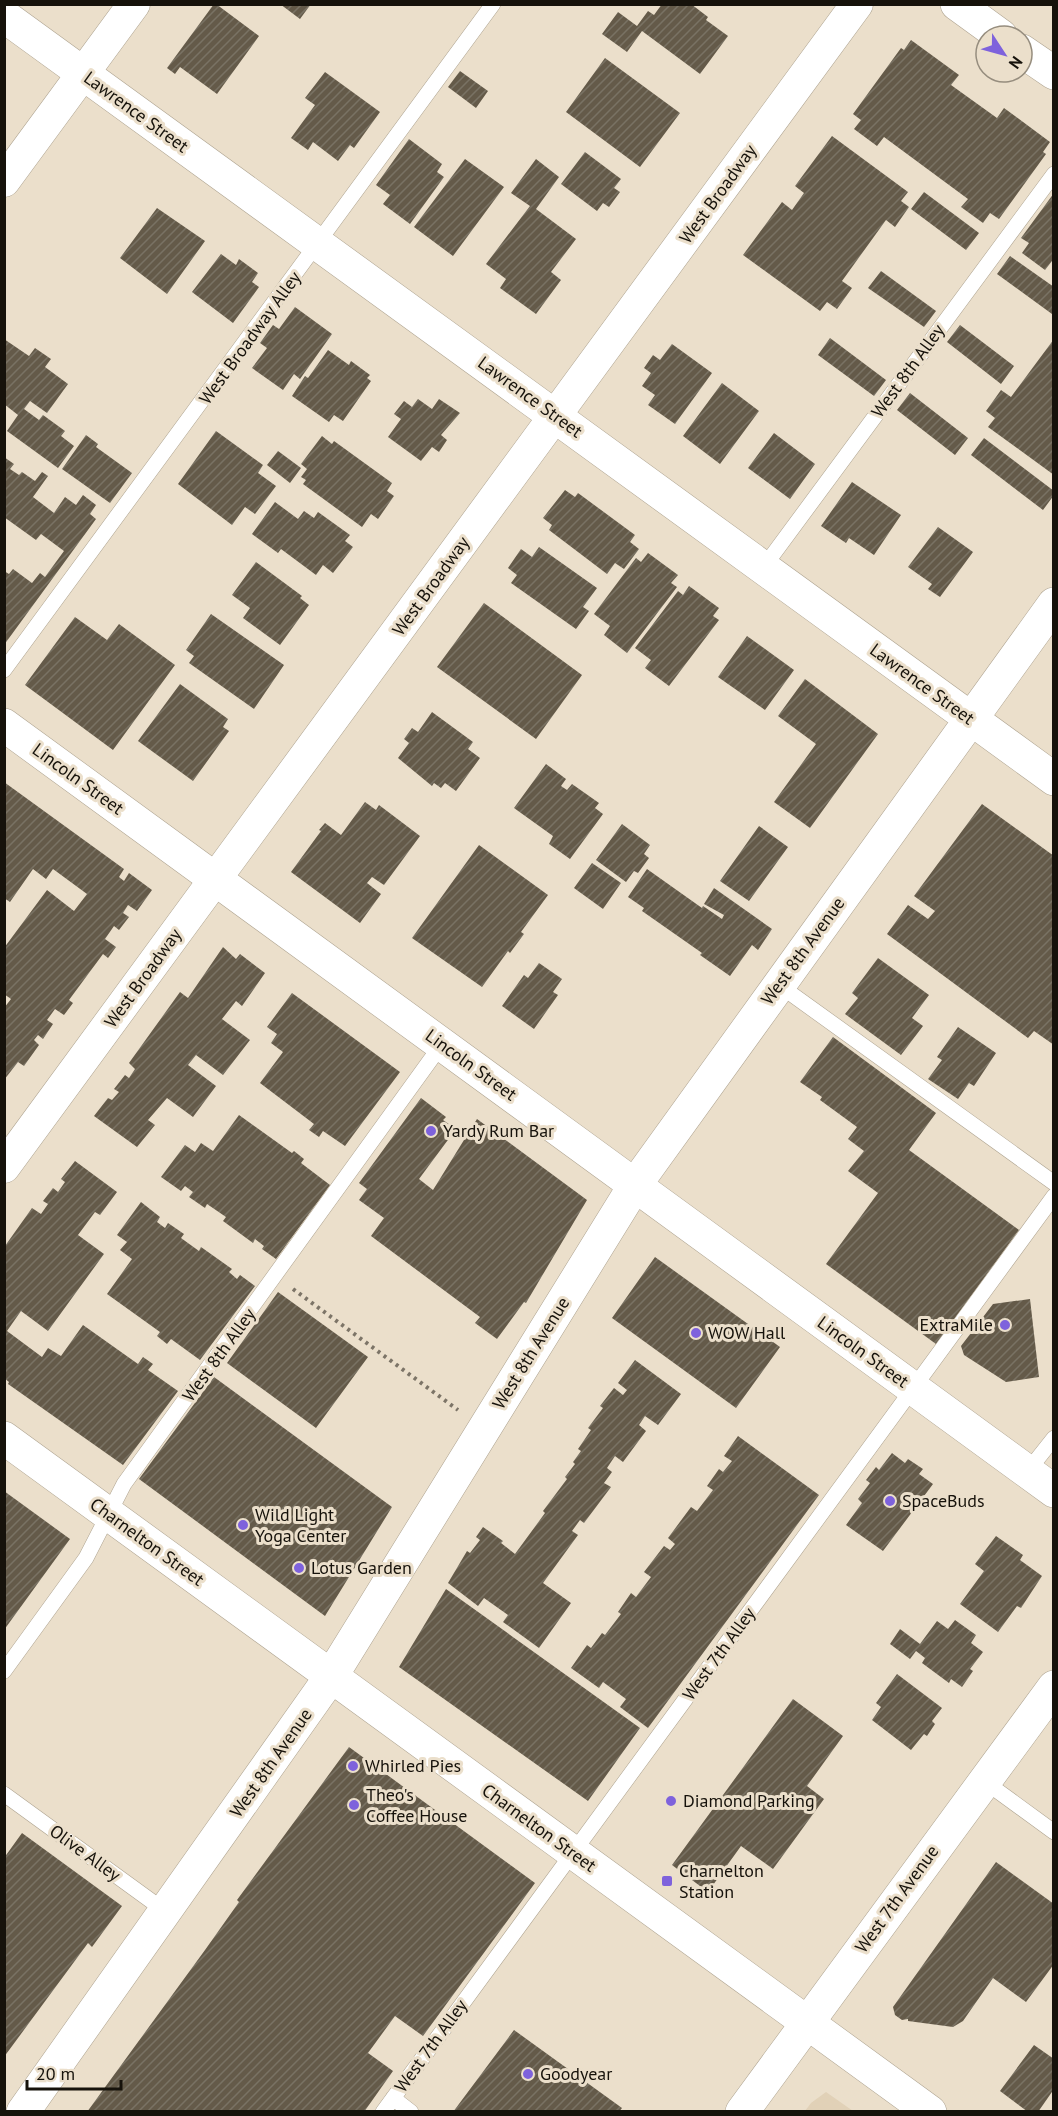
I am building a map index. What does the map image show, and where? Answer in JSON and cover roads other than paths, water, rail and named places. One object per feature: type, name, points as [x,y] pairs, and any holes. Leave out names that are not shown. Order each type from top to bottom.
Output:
[{"type":"street","points":[[4,181],[134,4]]},
{"type":"street","name":"West Broadway","points":[[4,1167],[857,4]]},
{"type":"street","points":[[957,4],[984,24]]},
{"type":"street","name":"Lawrence Street","points":[[4,16],[1053,779]]},
{"type":"street","points":[[1034,60],[1053,74]]},
{"type":"street","name":"West 8th Avenue","points":[[23,2112],[332,1676],[635,1185],[1053,604]]},
{"type":"street","name":"Lincoln Street","points":[[4,725],[1053,1491]]},
{"type":"street","name":"Charnelton Street","points":[[4,1438],[930,2112]]},
{"type":"street","name":"West 7th Avenue","points":[[742,2112],[1053,1687]]},
{"type":"lane","name":"West Broadway Alley","points":[[4,670],[493,4]]},
{"type":"lane","name":"West 8th Alley","points":[[763,568],[1053,174]]},
{"type":"lane","points":[[779,985],[1053,1184]]},
{"type":"lane","name":"West 8th Alley","points":[[4,1671],[86,1558],[124,1484],[442,1044]]},
{"type":"lane","name":"West 7th Alley","points":[[383,2112],[1053,1196]]},
{"type":"lane","points":[[1027,1472],[1053,1438]]},
{"type":"lane","points":[[984,1781],[1053,1832]]},
{"type":"lane","name":"Olive Alley","points":[[4,1794],[165,1911]]},
{"type":"lane","points":[[393,2098],[411,2112]]},
{"type":"place","name":"Yardy Rum Bar","points":[[431,1131]]},
{"type":"place","name":"ExtraMile","points":[[1005,1325]]},
{"type":"place","name":"WOW Hall","points":[[696,1333]]},
{"type":"place","name":"SpaceBuds","points":[[890,1501]]},
{"type":"place","name":"Wild Light Yoga Center","points":[[243,1525]]},
{"type":"place","name":"Lotus Garden","points":[[299,1568]]},
{"type":"place","name":"Whirled Pies","points":[[353,1766]]},
{"type":"place","name":"Diamond Parking","points":[[671,1801]]},
{"type":"place","name":"Theo's Coffee House","points":[[354,1805]]},
{"type":"place","name":"Charnelton Station","points":[[667,1881]]},
{"type":"place","name":"Goodyear","points":[[528,2074]]}]
